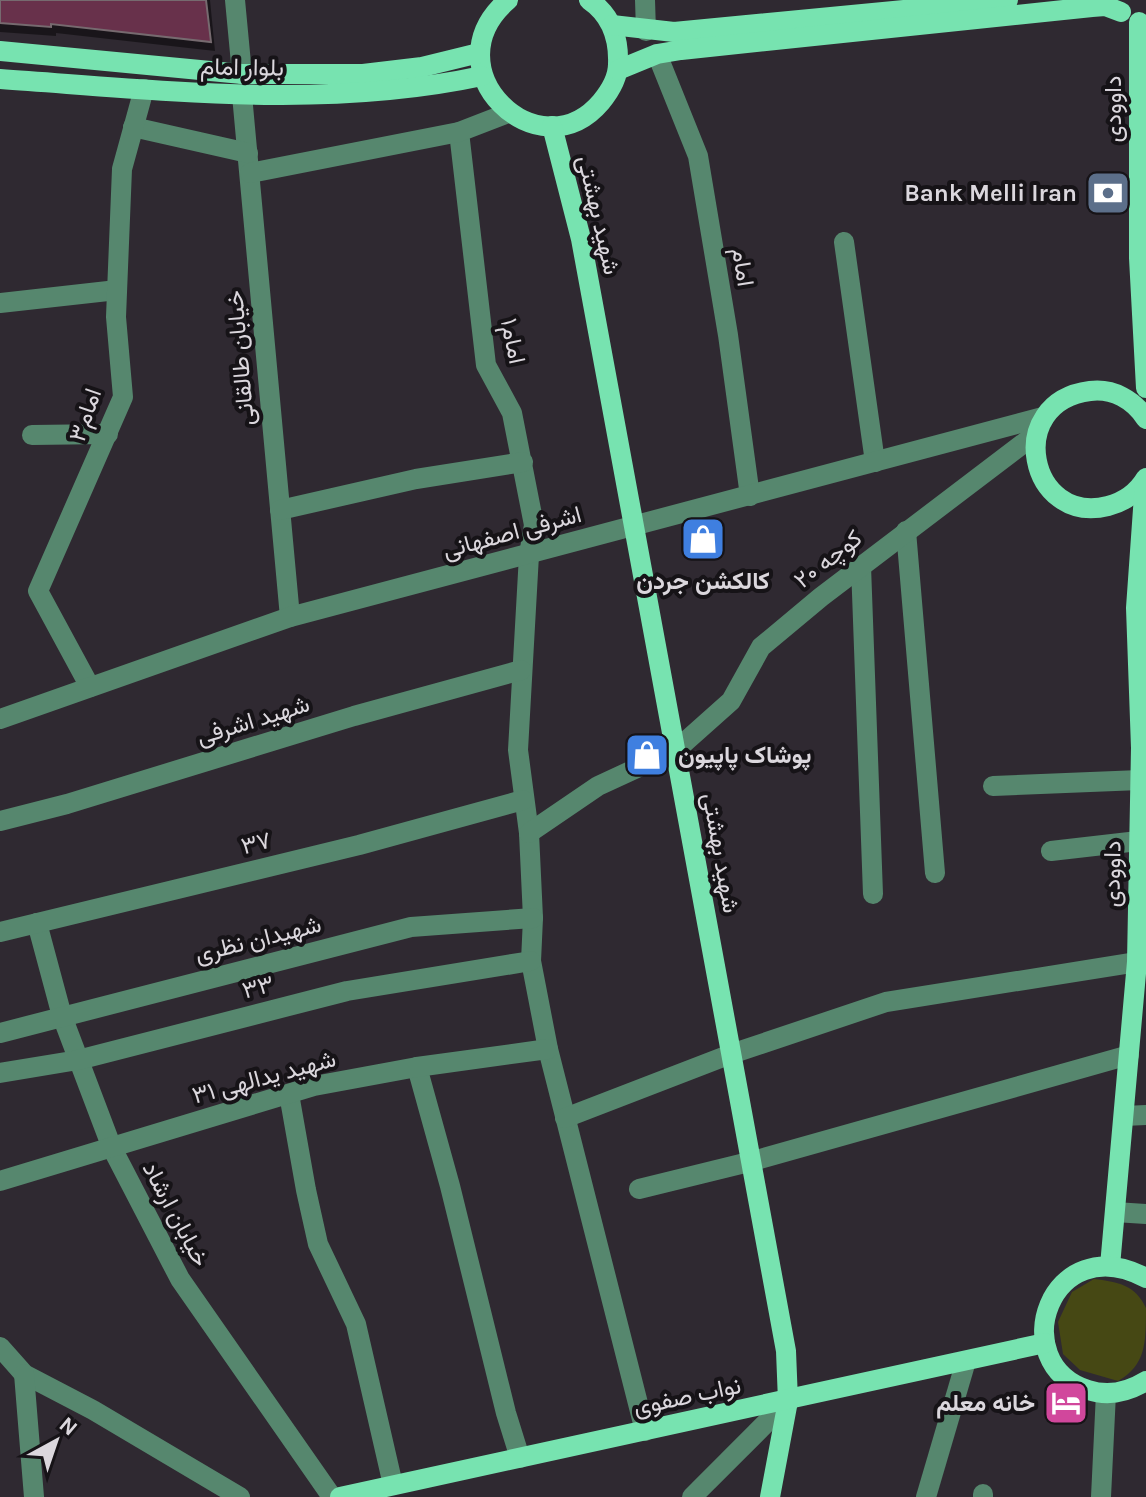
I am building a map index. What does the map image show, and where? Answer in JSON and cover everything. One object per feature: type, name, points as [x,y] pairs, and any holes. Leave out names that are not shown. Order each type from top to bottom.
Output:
[{"type":"main road","points":[[508,0],[495,11],[484,30],[479,53],[482,76],[492,97],[508,113],[529,123],[552,126],[574,121],[594,110],[610,92],[618,70],[619,47],[612,25],[598,6],[589,0]]},
{"type":"main road","points":[[612,25],[674,32],[1008,0]]},
{"type":"main road","points":[[618,70],[657,54],[1092,7],[1118,6],[1129,19],[1143,21]]},
{"type":"main road","name":"داوودی","points":[[1143,21],[1142,258],[1146,388]]},
{"type":"main road","name":"بلوار امام","points":[[0,51],[242,74],[363,74],[422,67],[479,53]]},
{"type":"main road","points":[[242,74],[242,95]]},
{"type":"main road","name":"بلوار امام","points":[[0,79],[242,95],[428,87],[482,76]]},
{"type":"main road","name":"شهید بهشتی","points":[[552,126],[581,239],[786,1351],[788,1401],[770,1497]]},
{"type":"main road","points":[[1145,480],[1135,494],[1120,502],[1087,508],[1070,504],[1056,495],[1044,482],[1037,466],[1040,425],[1053,405],[1068,395],[1101,389],[1118,393],[1146,419]]},
{"type":"main road","name":"داوودی","points":[[1110,1266],[1137,962],[1138,841],[1144,748],[1136,608],[1143,554],[1145,480]]},
{"type":"main road","points":[[1146,1278],[1129,1269],[1110,1266],[1091,1268],[1073,1275],[1058,1288],[1048,1305],[1044,1324],[1045,1343],[1052,1361],[1064,1376],[1080,1387],[1117,1393],[1146,1381]]},
{"type":"main road","name":"نواب صفوی","points":[[340,1497],[1045,1343]]},
{"type":"street","points":[[235,0],[242,74]]},
{"type":"street","points":[[645,0],[646,31]]},
{"type":"street","name":"امام","points":[[657,54],[698,156],[728,335],[750,496]]},
{"type":"street","name":"امام۳","points":[[90,687],[38,591],[123,397],[116,317],[122,169],[144,89]]},
{"type":"street","name":"خیابان طالقانی","points":[[242,95],[290,617]]},
{"type":"street","points":[[133,127],[249,163],[459,132],[508,113]]},
{"type":"street","name":"امام۱","points":[[459,132],[486,365],[512,413],[534,525],[529,555],[518,750],[529,833],[533,918],[531,961],[548,1049],[645,1431]]},
{"type":"street","points":[[844,242],[875,462]]},
{"type":"street","points":[[0,303],[117,290]]},
{"type":"street","name":"اشرفی اصفهانی","points":[[0,719],[290,617],[875,462],[1040,425]]},
{"type":"street","name":"کوچه ۲۰","points":[[529,833],[598,786],[676,750],[731,701],[761,647],[1040,425]]},
{"type":"street","points":[[32,435],[108,434]]},
{"type":"street","points":[[280,510],[416,479],[523,462]]},
{"type":"street","points":[[906,531],[935,873]]},
{"type":"street","points":[[861,566],[873,894]]},
{"type":"street","name":"شهید اشرفی","points":[[0,821],[521,670]]},
{"type":"street","points":[[993,786],[1140,780]]},
{"type":"street","name":"۳۷","points":[[0,932],[359,845],[523,800]]},
{"type":"street","points":[[1051,851],[1138,841]]},
{"type":"street","name":"شهیدان نظری","points":[[0,1033],[411,927],[533,918]]},
{"type":"street","name":"خیابان ارشاد","points":[[37,923],[62,1016],[112,1148],[180,1279],[332,1497]]},
{"type":"street","name":"۳۳","points":[[0,1073],[78,1060],[347,991],[531,961]]},
{"type":"street","points":[[565,1118],[731,1054],[886,1002],[1137,962]]},
{"type":"street","name":"۳۱ شهید یدالهی","points":[[0,1181],[314,1086],[417,1067],[548,1049]]},
{"type":"street","points":[[639,1189],[753,1161],[1129,1055]]},
{"type":"street","points":[[417,1067],[520,1458]]},
{"type":"street","points":[[289,1094],[318,1244],[356,1324],[393,1485]]},
{"type":"street","points":[[1124,1116],[1146,1115]]},
{"type":"street","points":[[1115,1212],[1146,1214]]},
{"type":"street","points":[[0,1347],[24,1374],[93,1410],[240,1497]]},
{"type":"street","points":[[926,1497],[966,1361]]},
{"type":"street","points":[[24,1374],[34,1497]]},
{"type":"street","points":[[1101,1497],[1106,1393]]},
{"type":"street","points":[[692,1497],[788,1401]]},
{"type":"shaded area","points":[[1094,1279],[1118,1283],[1131,1289],[1146,1308],[1146,1332],[1139,1360],[1118,1381],[1080,1370],[1063,1354],[1058,1322],[1072,1292]]},
{"type":"building","points":[[0,0],[206,0],[211,42],[51,24],[51,27],[0,23]]},
{"type":"place","name":"Bank Melli Iran","points":[[1108,193]]},
{"type":"place","name":"کالکشن جردن","points":[[703,539]]},
{"type":"place","name":"پوشاک پاپیون","points":[[647,755]]},
{"type":"place","name":"خانه معلم","points":[[1066,1403]]}]
